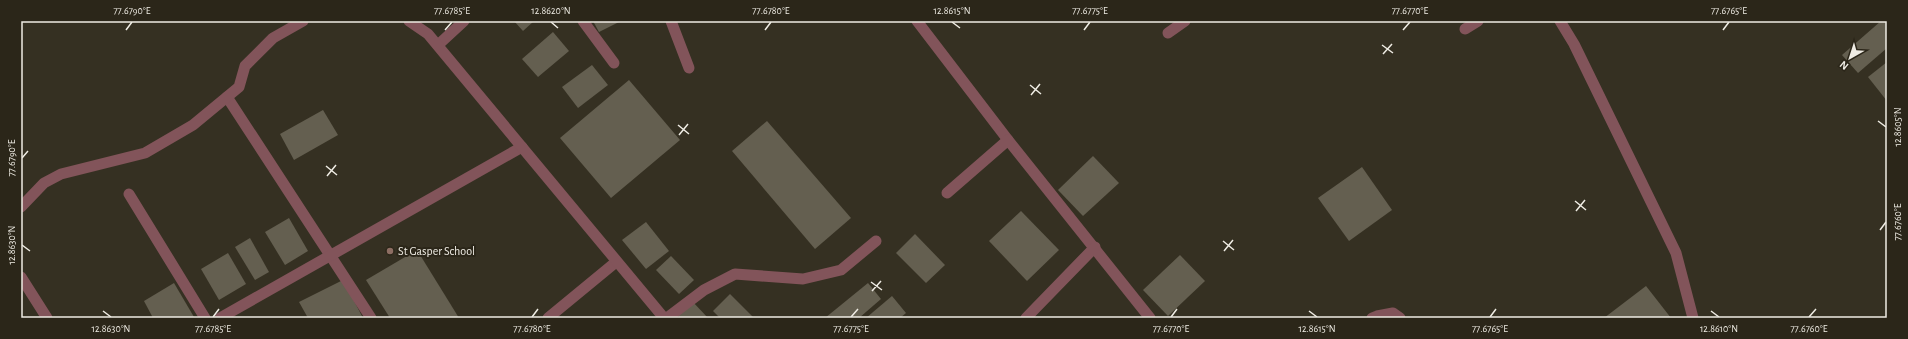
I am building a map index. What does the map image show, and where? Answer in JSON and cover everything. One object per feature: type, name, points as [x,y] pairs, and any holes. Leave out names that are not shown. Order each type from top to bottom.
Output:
[{"type":"street","points":[[21,207],[44,183],[61,174],[145,154],[193,125],[239,87],[245,66],[273,38],[303,21]]},
{"type":"street","points":[[409,21],[428,34],[438,45],[616,262],[664,318]]},
{"type":"street","points":[[438,45],[464,21]]},
{"type":"street","points":[[583,21],[614,63]]},
{"type":"street","points":[[671,21],[689,68]]},
{"type":"street","points":[[917,21],[1008,140],[1150,318]]},
{"type":"street","points":[[1168,33],[1185,21]]},
{"type":"street","points":[[1465,30],[1478,21]]},
{"type":"street","points":[[1560,21],[1574,44],[1676,254],[1693,318]]},
{"type":"street","points":[[227,97],[371,318]]},
{"type":"street","points":[[947,193],[1008,140]]},
{"type":"street","points":[[220,318],[522,147]]},
{"type":"street","points":[[129,194],[205,318]]},
{"type":"street","points":[[667,318],[704,290],[734,274],[803,279],[841,270],[876,241]]},
{"type":"street","points":[[1026,318],[1094,247]]},
{"type":"street","points":[[548,318],[616,262]]},
{"type":"street","points":[[21,277],[47,318]]},
{"type":"street","points":[[1372,318],[1393,313],[1400,318]]},
{"type":"building","points":[[514,21],[534,21],[523,31]]},
{"type":"building","points":[[593,21],[621,21],[599,32]]},
{"type":"building","points":[[1881,21],[1884,21],[1887,25],[1887,48],[1858,73],[1842,55]]},
{"type":"building","points":[[553,32],[569,51],[538,77],[522,59]]},
{"type":"building","points":[[1887,62],[1887,101],[1868,77]]},
{"type":"building","points":[[592,65],[608,85],[578,108],[562,87]]},
{"type":"building","points":[[629,80],[680,140],[611,198],[560,138]]},
{"type":"building","points":[[323,110],[338,135],[294,160],[280,134]]},
{"type":"building","points":[[767,121],[851,218],[815,249],[732,151]]},
{"type":"building","points":[[1093,156],[1119,183],[1083,216],[1058,190]]},
{"type":"building","points":[[1362,167],[1392,210],[1349,241],[1318,198]]},
{"type":"building","points":[[1021,211],[1059,250],[1027,281],[989,241]]},
{"type":"building","points":[[289,218],[308,251],[285,265],[265,232]]},
{"type":"building","points":[[646,222],[669,251],[646,269],[622,240]]},
{"type":"building","points":[[915,234],[945,265],[926,283],[896,253]]},
{"type":"building","points":[[250,238],[269,272],[255,280],[235,247]]},
{"type":"building","points":[[417,250],[459,318],[390,318],[366,280]]},
{"type":"building","points":[[228,253],[246,284],[219,300],[201,269]]},
{"type":"building","points":[[1180,255],[1205,281],[1168,316],[1143,290]]},
{"type":"building","points":[[671,256],[694,280],[679,294],[656,270]]},
{"type":"building","points":[[343,280],[363,318],[308,318],[299,302]]},
{"type":"building","points":[[174,283],[194,317],[153,318],[144,301]]},
{"type":"building","points":[[868,283],[881,299],[859,318],[825,318]]},
{"type":"building","points":[[1646,286],[1671,318],[1604,318]]},
{"type":"building","points":[[730,294],[754,318],[720,318],[713,311]]},
{"type":"building","points":[[892,296],[906,313],[900,318],[866,318]]},
{"type":"building","points":[[692,301],[708,318],[680,318],[677,315]]},
{"type":"place","name":"St Gasper School","points":[[390,251]]}]
